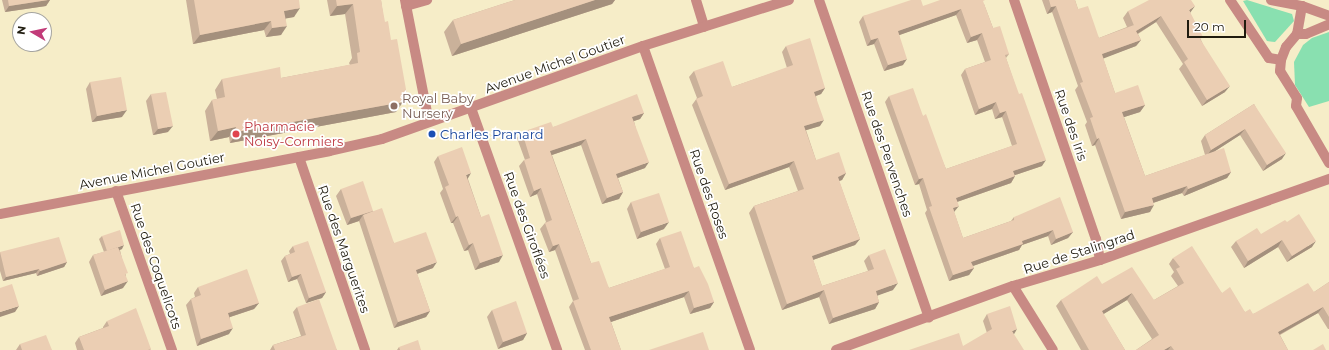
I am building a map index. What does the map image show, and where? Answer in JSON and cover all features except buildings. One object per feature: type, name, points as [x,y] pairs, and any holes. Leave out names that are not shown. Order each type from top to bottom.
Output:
[{"type":"street","points":[[427,0],[405,3],[429,122]]},
{"type":"street","points":[[696,0],[704,27]]},
{"type":"street","name":"Avenue Michel Goutier","points":[[0,214],[299,157],[382,138],[644,46],[789,0]]},
{"type":"street","name":"Rue des Pervenches","points":[[820,0],[929,317]]},
{"type":"street","name":"Rue des Iris","points":[[1014,0],[1096,239],[1100,260]]},
{"type":"street","points":[[1230,0],[1269,58],[1281,60]]},
{"type":"street","points":[[1271,0],[1299,3],[1329,16]]},
{"type":"street","points":[[1299,3],[1297,34],[1281,60],[1280,71],[1297,98],[1296,106],[1329,163]]},
{"type":"street","points":[[1297,34],[1306,34],[1329,24]]},
{"type":"street","name":"Rue des Roses","points":[[644,46],[750,350]]},
{"type":"street","name":"Rue des Giroflées","points":[[471,108],[557,350]]},
{"type":"street","name":"Rue des Marguerites","points":[[299,157],[365,350]]},
{"type":"street","name":"Rue de Stalingrad","points":[[836,350],[1013,286],[1100,260],[1329,179]]},
{"type":"street","name":"Rue des Coquelicots","points":[[116,191],[172,350]]},
{"type":"street","points":[[1013,286],[1053,350]]},
{"type":"green space","points":[[1247,0],[1292,14],[1294,21],[1275,42],[1267,41],[1243,1]]},
{"type":"green space","points":[[1329,32],[1329,101],[1309,107],[1295,85],[1294,62],[1303,45],[1312,38]]},
{"type":"place","name":"Royal Baby Nursery","points":[[394,106]]},
{"type":"place","name":"Pharmacie Noisy-Cormiers","points":[[236,134]]},
{"type":"place","name":"Charles Pranard","points":[[432,134]]}]
